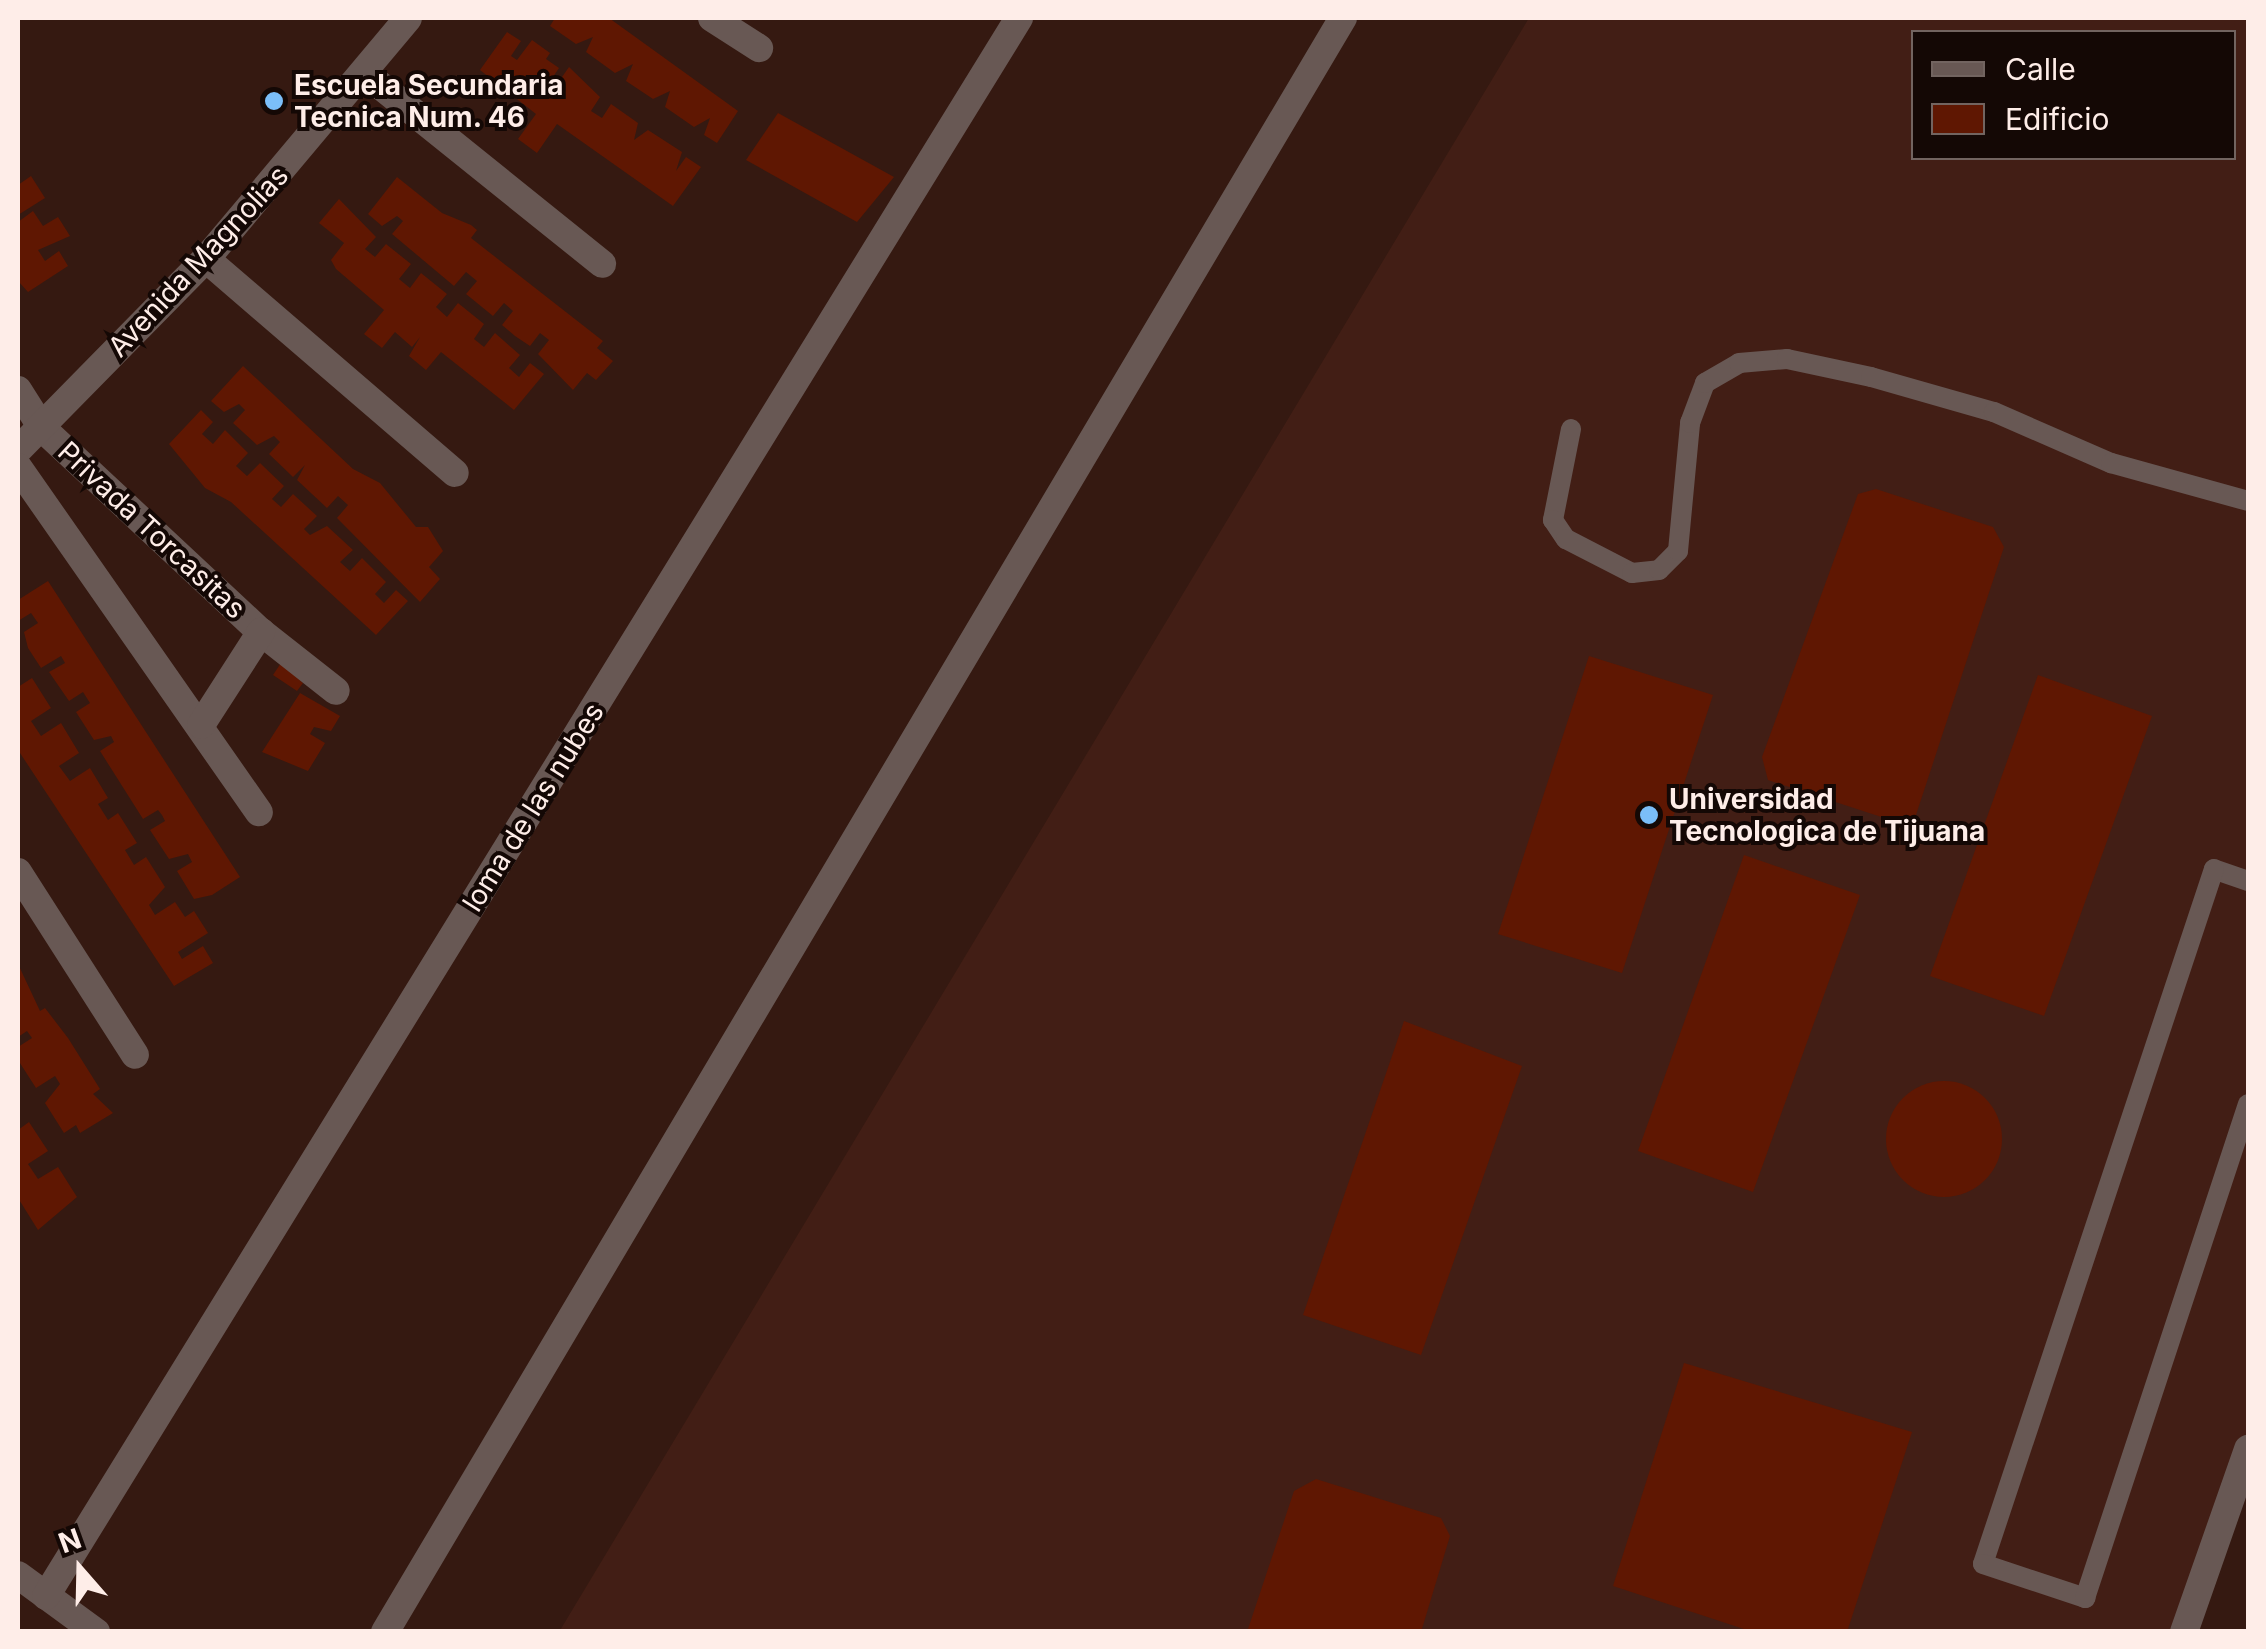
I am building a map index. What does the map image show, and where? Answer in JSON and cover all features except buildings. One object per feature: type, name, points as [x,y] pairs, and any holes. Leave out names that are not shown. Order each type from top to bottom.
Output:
[{"type":"street","name":"Avenida Magnolias","points":[[18,450],[206,259],[366,74],[408,18]]},
{"type":"street","points":[[712,18],[759,48]]},
{"type":"street","name":"loma de las nubes","points":[[46,1596],[1020,18]]},
{"type":"street","points":[[385,1632],[1344,18]]},
{"type":"street","points":[[366,74],[602,264]]},
{"type":"street","points":[[206,259],[455,473]]},
{"type":"street","name":"Privada Torcasitas","points":[[18,390],[42,428],[261,632],[336,691]]},
{"type":"street","name":"Privada Torcasitas","points":[[18,466],[259,812]]},
{"type":"street","name":"Privada Torcasitas","points":[[201,725],[261,632]]},
{"type":"street","points":[[18,872],[135,1055]]},
{"type":"street","points":[[2184,1632],[2248,1449]]},
{"type":"street","points":[[18,1575],[96,1632]]},
{"type":"lane","points":[[1572,429],[1553,520],[1566,539],[1632,573],[1660,570],[1678,550],[1690,423],[1705,383],[1739,363],[1787,360],[1871,377],[1994,412],[2111,463],[2248,502]]},
{"type":"lane","points":[[2248,881],[2214,869],[1983,1564],[2085,1598],[2248,1104]]},
{"type":"shaded area","name":"Universidad Tecnologica de Tijuana","points":[[1529,18],[2248,18],[2248,1473],[2193,1631],[559,1632]]},
{"type":"place","name":"Escuela Secundaria Tecnica Num. 46","points":[[274,101]]},
{"type":"place","name":"Universidad Tecnologica de Tijuana","points":[[1649,815]]}]
